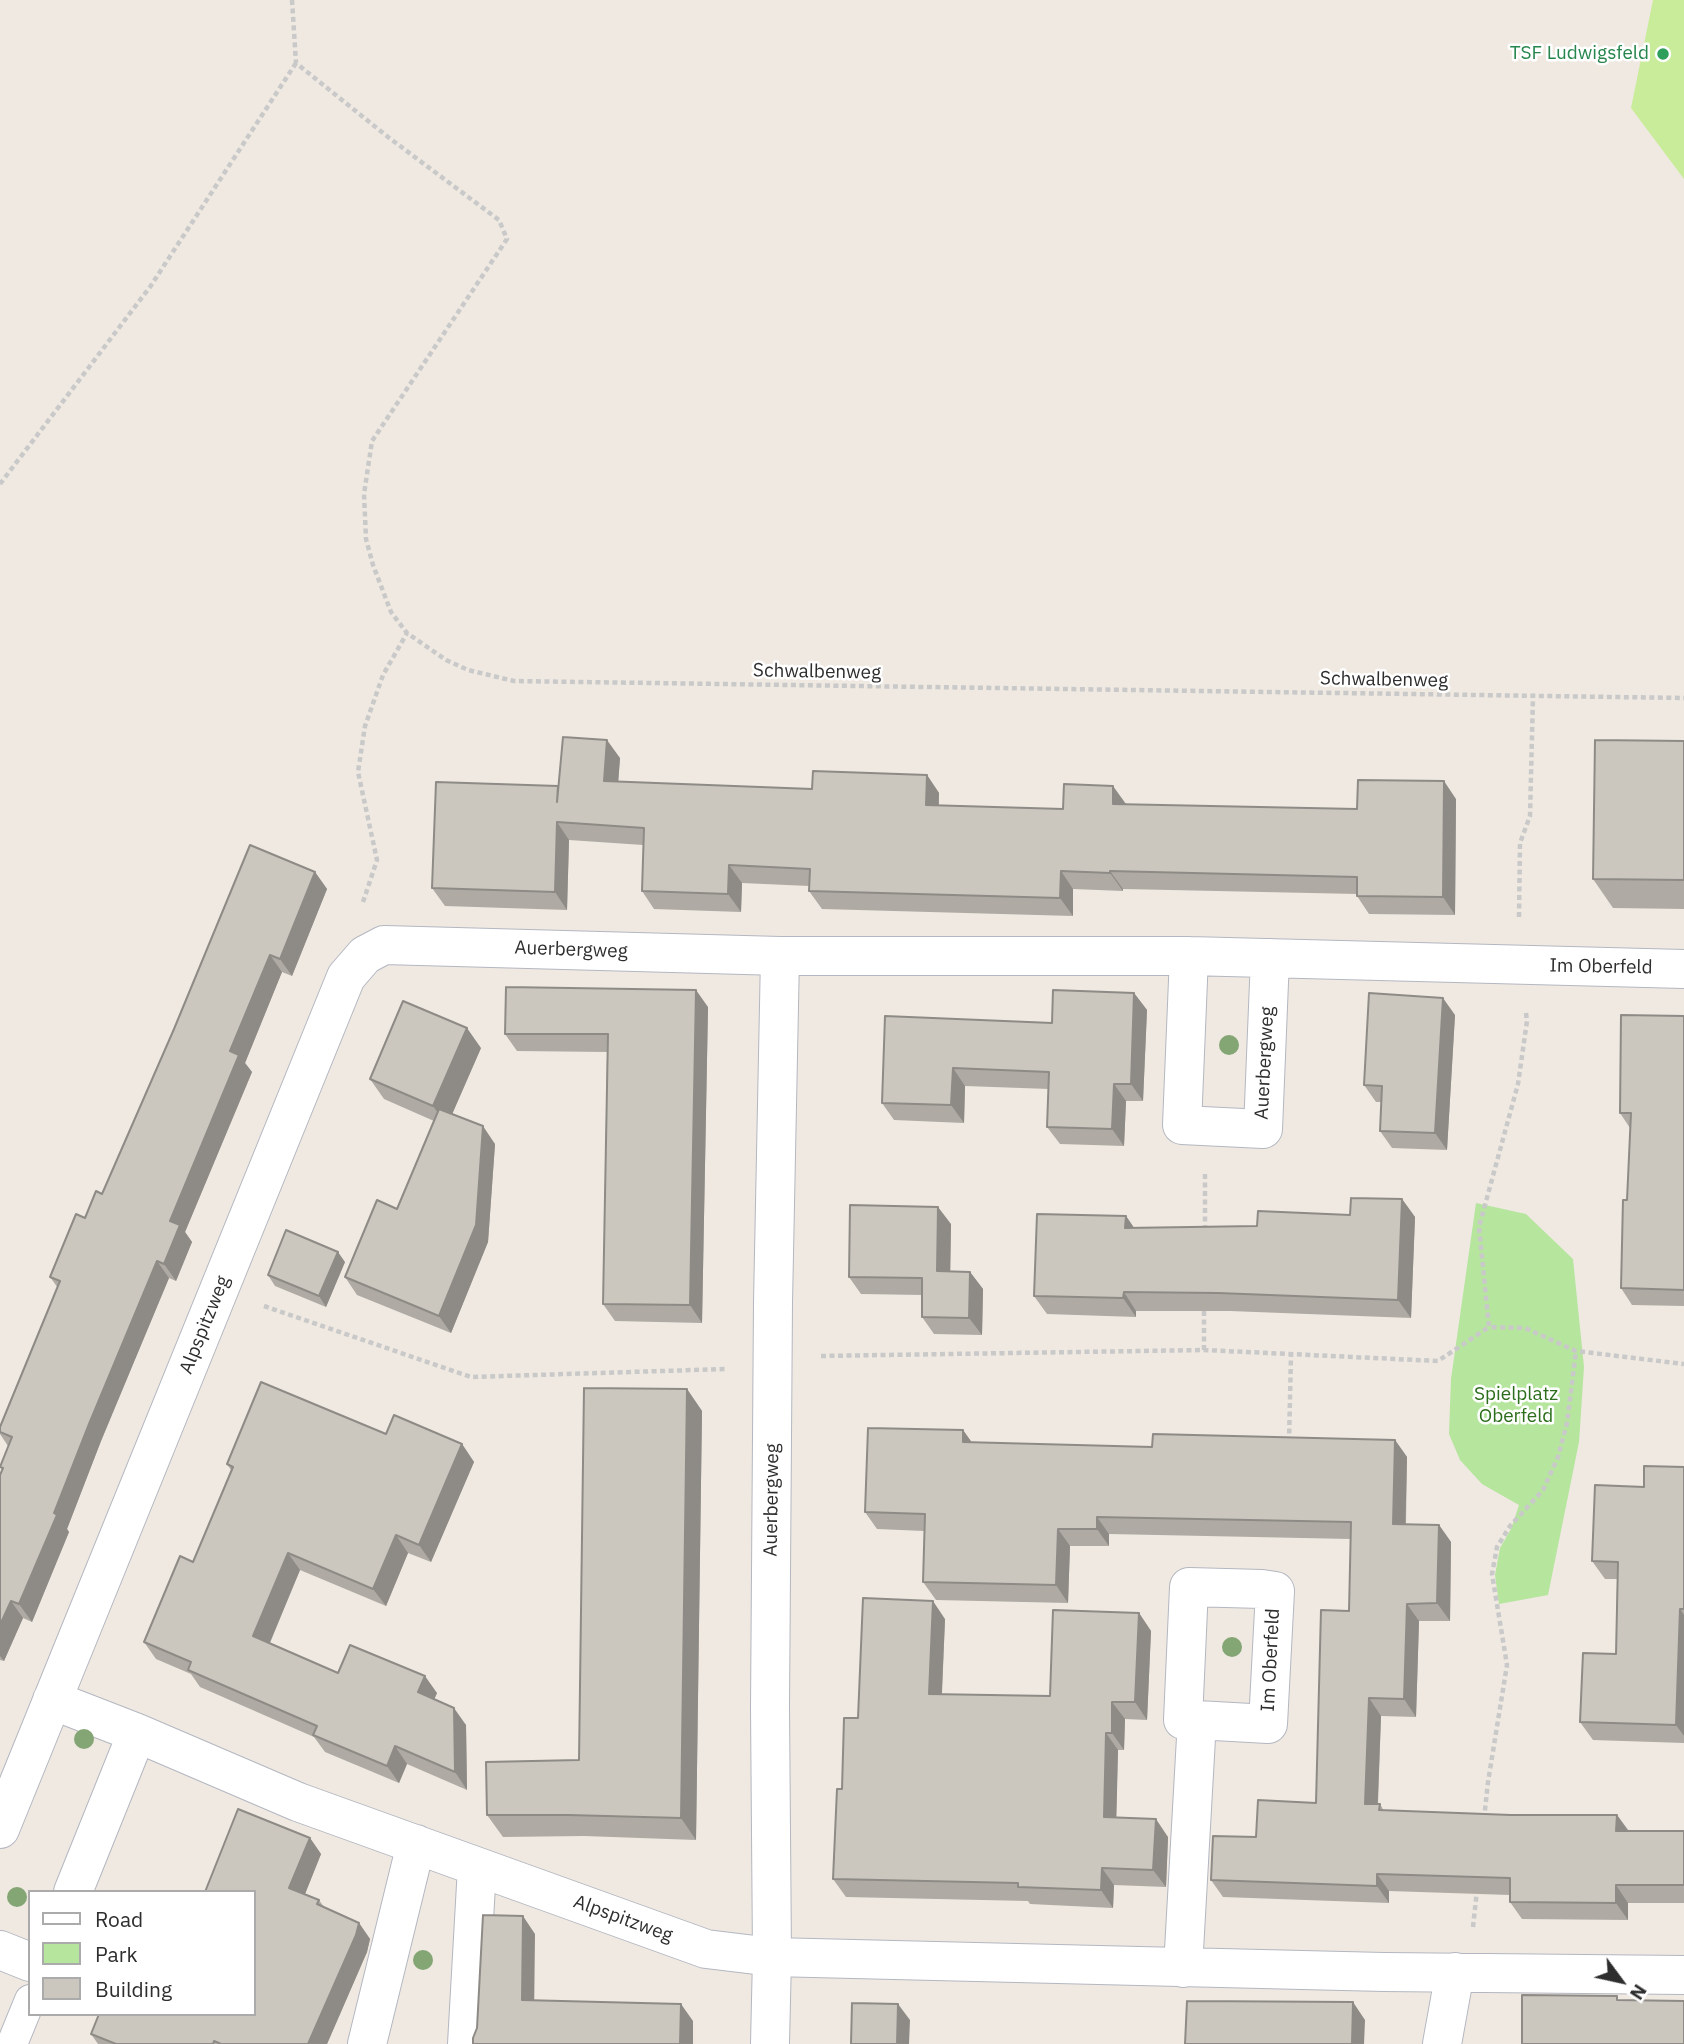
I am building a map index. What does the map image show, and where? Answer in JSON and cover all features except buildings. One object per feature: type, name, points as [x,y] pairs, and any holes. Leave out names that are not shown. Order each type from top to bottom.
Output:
[{"type":"street","name":"Auerbergweg","points":[[365,955],[384,945],[779,956],[1189,957],[1518,965]]},
{"type":"street","name":"Alpspitzweg","points":[[0,1829],[346,977],[365,955]]},
{"type":"street","name":"Auerbergweg","points":[[770,2044],[770,1693],[779,956]]},
{"type":"street","name":"Auerbergweg","points":[[1189,957],[1182,1125],[1263,1129],[1270,958]]},
{"type":"street","name":"Im Oberfeld","points":[[1518,965],[1684,968]]},
{"type":"street","name":"Alpspitzweg","points":[[52,1700],[299,1802],[706,1949],[772,1957]]},
{"type":"street","points":[[1183,1968],[1197,1720]]},
{"type":"street","points":[[75,1890],[137,1733]]},
{"type":"street","points":[[367,2044],[416,1844]]},
{"type":"street","points":[[467,2044],[477,1867]]},
{"type":"street","points":[[0,1950],[28,1961]]},
{"type":"street","points":[[772,1957],[1183,1968],[1684,1975]]},
{"type":"street","points":[[1441,2044],[1455,1972]]},
{"type":"lane","points":[[12,2044],[28,2005]]},
{"type":"path","points":[[0,484],[150,287],[296,63],[292,0]]},
{"type":"path","name":"Schwalbenweg","points":[[296,63],[388,137],[499,220],[507,239],[372,441],[364,494],[366,539],[391,612],[407,633],[446,660],[468,670],[514,681],[1684,698]]},
{"type":"path","points":[[365,955],[355,926],[377,860],[358,772],[365,726],[378,688],[407,633]]},
{"type":"path","points":[[1489,1327],[1479,1227],[1518,1084],[1527,1021],[1518,965],[1520,843],[1530,816],[1533,696]]},
{"type":"path","points":[[1205,1126],[1205,1231]]},
{"type":"path","points":[[219,1291],[471,1377],[741,1368],[804,1357],[1204,1350],[1438,1361],[1489,1327],[1525,1328],[1576,1351],[1684,1364]]},
{"type":"path","points":[[1204,1297],[1204,1350]]},
{"type":"path","points":[[1484,1821],[1507,1665],[1492,1574],[1497,1547],[1510,1526],[1543,1490],[1558,1457],[1567,1423],[1576,1351]]},
{"type":"path","points":[[1288,1449],[1291,1355]]},
{"type":"path","points":[[1455,1972],[1471,1941],[1477,1888]]},
{"type":"green space","name":"TSF Ludwigsfeld","points":[[1653,0],[1684,0],[1684,179],[1631,108]]},
{"type":"green space","name":"Spielplatz Oberfeld","points":[[1476,1203],[1526,1214],[1573,1259],[1584,1367],[1579,1442],[1548,1595],[1499,1604],[1495,1575],[1500,1548],[1511,1529],[1519,1505],[1482,1484],[1460,1460],[1449,1434],[1451,1379]]},
{"type":"place","name":"TSF Ludwigsfeld","points":[[1663,54]]}]
